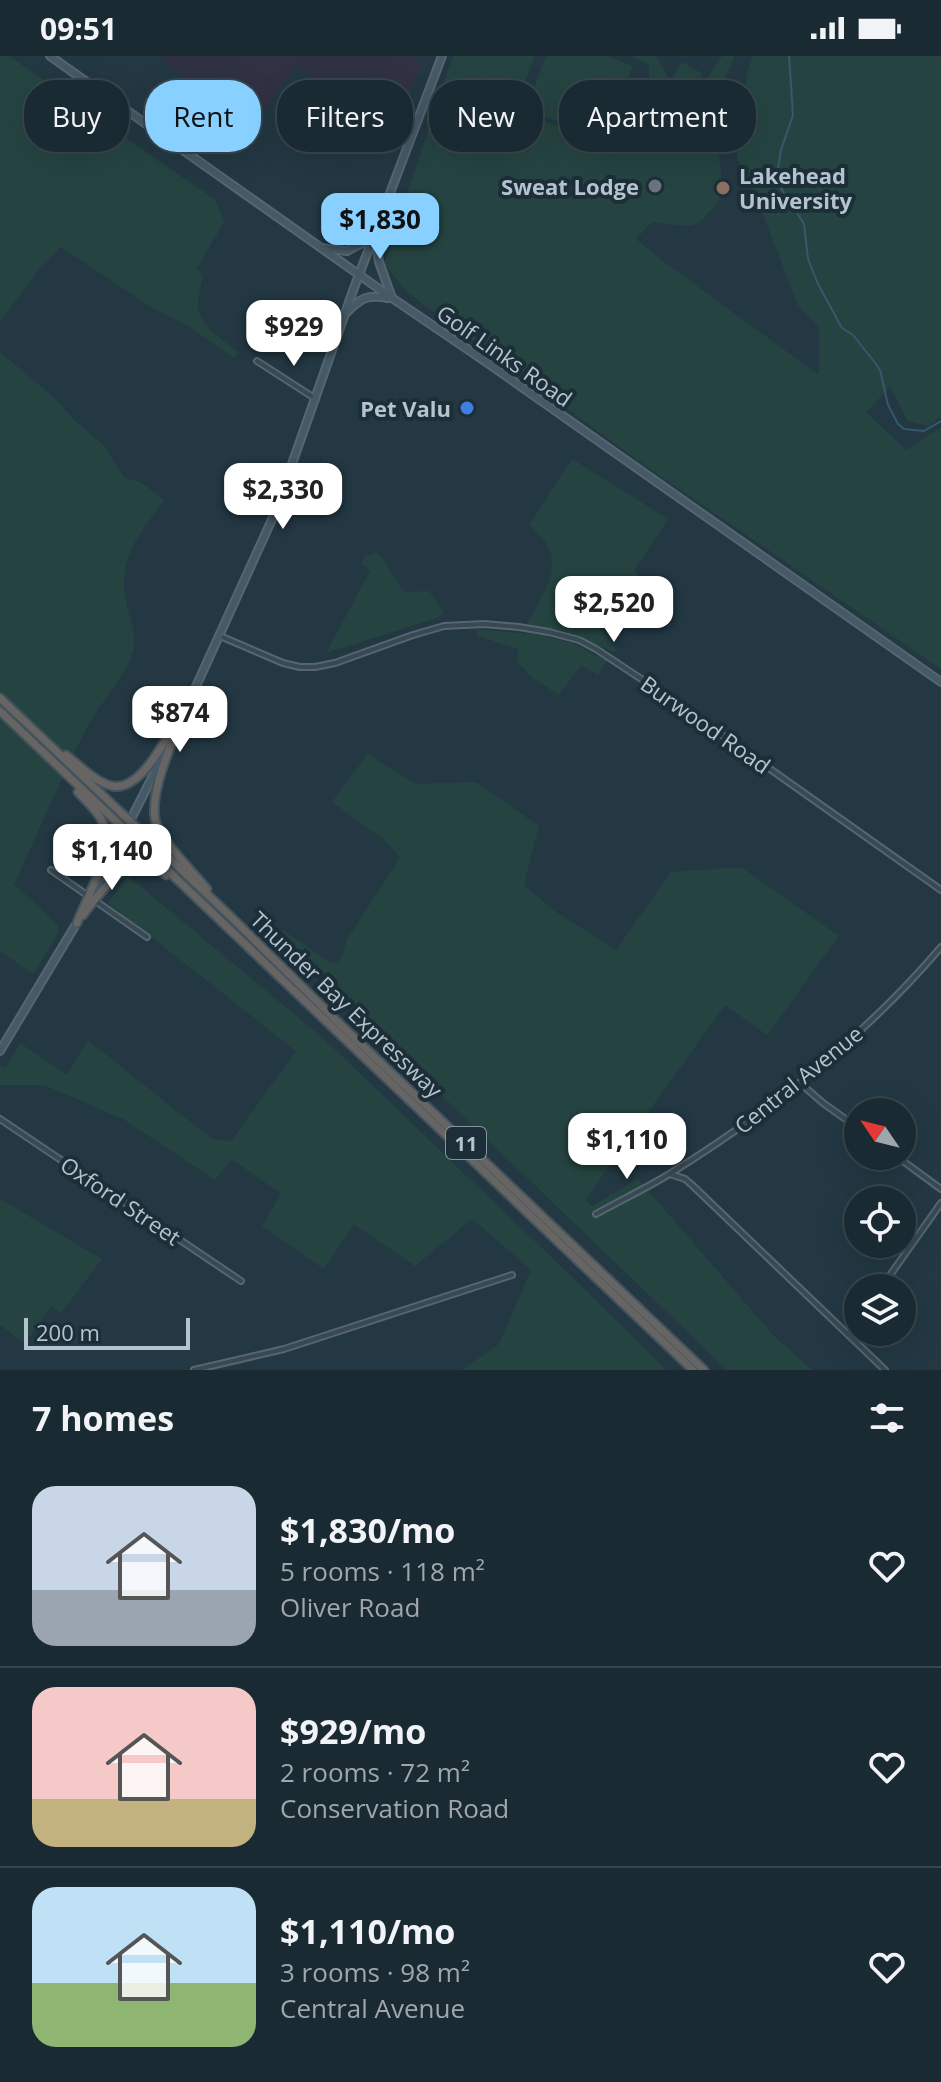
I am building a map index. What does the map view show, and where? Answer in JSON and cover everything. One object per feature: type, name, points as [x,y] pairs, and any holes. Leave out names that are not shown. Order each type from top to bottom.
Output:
[{"type":"highway","points":[[38,733],[97,778],[121,787],[143,773],[195,690]]},
{"type":"highway","points":[[195,690],[163,769],[153,812],[165,839],[229,915]]},
{"type":"highway","name":"Thunder Bay Expressway","points":[[0,698],[704,1370]]},
{"type":"highway","name":"Thunder Bay Expressway","points":[[0,711],[693,1370]]},
{"type":"highway","points":[[35,745],[100,817],[106,831],[105,851],[91,899],[77,923]]},
{"type":"highway","points":[[91,899],[122,871],[131,865],[144,863],[159,869],[226,927]]},
{"type":"main road","name":"Golf Links Road","points":[[50,56],[941,682]]},
{"type":"main road","points":[[91,899],[195,690],[274,515],[359,275],[442,56]]},
{"type":"main road","points":[[319,247],[347,251],[374,235]]},
{"type":"main road","points":[[345,314],[371,295],[392,298],[379,262],[374,235]]},
{"type":"main road","points":[[0,1051],[77,923]]},
{"type":"street","points":[[257,361],[316,399]]},
{"type":"street","name":"Burwood Road","points":[[219,636],[300,667],[335,663],[413,635],[455,625],[519,627],[579,640],[655,688],[941,890]]},
{"type":"street","points":[[51,870],[147,937]]},
{"type":"street","name":"Central Avenue","points":[[596,1214],[670,1174],[751,1120],[799,1083],[881,1011],[941,947]]},
{"type":"street","points":[[799,1083],[844,1118]]},
{"type":"street","name":"Oxford Street","points":[[0,1119],[241,1281]]},
{"type":"street","points":[[915,1170],[941,1189]]},
{"type":"street","points":[[670,1174],[692,1185],[844,1330]]},
{"type":"street","points":[[891,1274],[941,1203]]},
{"type":"street","points":[[194,1370],[284,1349],[512,1275]]},
{"type":"street","points":[[860,1346],[885,1370]]},
{"type":"shaded area","points":[[157,56],[411,56],[422,64],[413,84],[413,80],[318,80],[296,65],[286,80],[277,80],[277,93],[261,117],[261,80],[191,80]]},
{"type":"green space","points":[[0,56],[9,56],[43,80],[24,80],[24,152],[129,152],[129,140],[215,200],[224,222],[197,268],[203,276],[198,309],[209,328],[238,352],[234,358],[61,247],[41,266],[0,322]]},
{"type":"green space","points":[[453,56],[535,56],[526,80],[445,80]]},
{"type":"green space","points":[[546,56],[607,56],[633,66],[628,80],[559,80],[559,121],[543,115],[543,80],[537,80]]},
{"type":"green space","points":[[631,56],[656,56],[669,79],[649,80],[649,65]]},
{"type":"green space","points":[[722,56],[735,56],[724,80],[706,80]]},
{"type":"green space","points":[[753,56],[941,56],[941,416],[929,426],[908,421],[890,387],[866,412],[906,450],[941,427],[941,669],[639,461],[406,291],[384,263],[429,128],[429,152],[543,152],[543,120],[559,127],[559,152],[603,152],[611,155],[614,152],[718,152],[724,193],[707,214],[695,224],[652,222],[636,239],[819,375],[819,327],[797,304],[754,190],[737,158],[738,152],[756,152],[756,80],[747,80],[748,69]]},
{"type":"green space","points":[[682,62],[703,74],[700,80],[671,80]]},
{"type":"green space","points":[[0,352],[57,400],[103,445],[125,478],[140,482],[165,500],[131,550],[124,577],[133,630],[133,651],[119,680],[79,744],[14,884],[58,925],[57,935],[33,974],[0,951]]},
{"type":"green space","points":[[572,459],[668,519],[634,571],[662,596],[649,616],[616,594],[599,627],[619,654],[574,635],[527,624],[543,596],[552,565],[547,545],[529,525]]},
{"type":"green space","points":[[377,552],[406,592],[429,591],[443,613],[437,618],[326,653],[370,571],[361,563],[366,556]]},
{"type":"green space","points":[[474,629],[542,635],[571,643],[607,661],[598,675],[581,665],[559,695],[530,676],[517,661],[518,649],[478,636]]},
{"type":"green space","points":[[368,754],[415,784],[476,782],[539,826],[524,885],[556,912],[616,950],[671,872],[741,867],[839,936],[767,1035],[725,1005],[585,1200],[592,1206],[638,1179],[774,1336],[812,1370],[727,1370],[257,918],[284,931],[329,962],[336,963],[341,958],[347,939],[400,858],[387,842],[332,802]]},
{"type":"green space","points":[[128,876],[324,1039],[666,1370],[462,1370],[499,1344],[531,1270],[472,1219],[415,1266],[354,1224],[324,1269],[262,1226],[281,1194],[232,1159],[215,1180],[123,1119],[44,1085],[0,1085],[0,1064],[6,1067],[20,1043],[67,1075],[88,1040],[198,1128],[215,1140],[231,1141],[296,1051],[108,903]]},
{"type":"green space","points":[[0,1199],[102,1259],[61,1313],[51,1307],[25,1343],[0,1325]]},
{"type":"waterway","points":[[789,56],[793,115],[781,150],[779,185],[804,224],[808,259],[818,284],[842,328],[853,335],[880,370],[888,405],[898,424],[904,429],[924,431],[941,421]]},
{"type":"place","name":"Sweat Lodge","points":[[655,186]]},
{"type":"place","name":"Lakehead University","points":[[723,188]]},
{"type":"place","name":"Pet Valu","points":[[467,408]]}]
